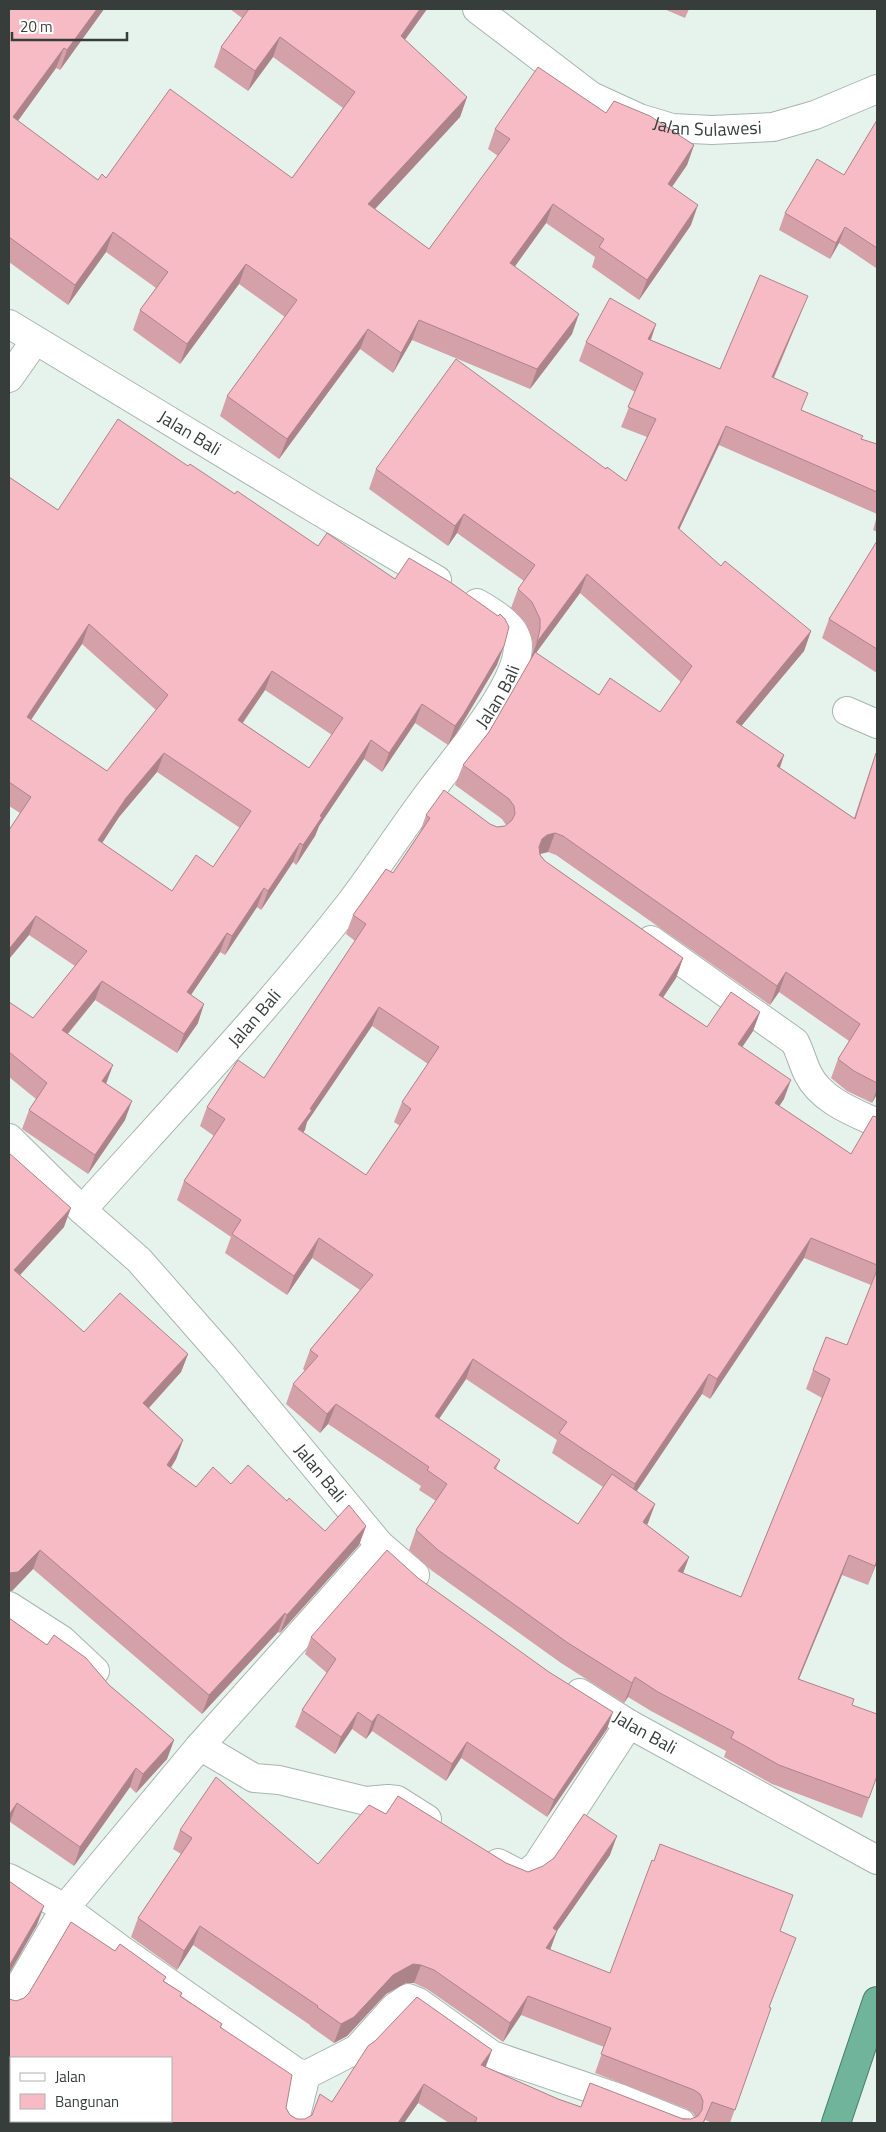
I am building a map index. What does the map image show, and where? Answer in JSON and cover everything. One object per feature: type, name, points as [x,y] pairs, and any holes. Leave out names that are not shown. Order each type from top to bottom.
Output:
[{"type":"highway","points":[[836,2123],[877,2001]]},
{"type":"street","name":"Jalan Sulawesi","points":[[477,9],[591,96],[639,118],[672,128],[712,130],[773,127],[814,115],[877,89]]},
{"type":"street","name":"Jalan Bali","points":[[9,324],[317,510],[482,606],[511,628],[518,646],[512,671],[469,743],[433,788],[348,906],[274,996],[82,1210]]},
{"type":"street","points":[[9,378],[35,341]]},
{"type":"street","points":[[847,711],[877,724]]},
{"type":"street","points":[[433,788],[455,804]]},
{"type":"street","points":[[628,924],[795,1042],[803,1057],[809,1075],[822,1091],[849,1110],[877,1123]]},
{"type":"street","name":"Jalan Bali","points":[[9,1138],[82,1210],[139,1260],[225,1358],[380,1545],[437,1592]]},
{"type":"street","points":[[9,2004],[65,1908],[196,1752],[380,1545]]},
{"type":"street","points":[[9,1606],[73,1649],[112,1692]]},
{"type":"street","name":"Jalan Bali","points":[[560,1681],[629,1724],[877,1860]]},
{"type":"street","points":[[479,1852],[521,1875],[530,1872],[537,1865],[629,1724]]},
{"type":"street","points":[[169,1739],[254,1778],[279,1780],[366,1801],[397,1800],[451,1834]]},
{"type":"street","points":[[9,1878],[65,1908],[288,2066],[306,2075]]},
{"type":"street","points":[[294,2123],[306,2075],[357,2049],[395,2007],[408,1998],[418,2002],[492,2055],[619,2098],[681,2123]]},
{"type":"building","points":[[9,9],[97,9],[67,50],[64,48],[13,117],[98,180],[102,174],[106,178],[170,89],[292,178],[355,92],[280,37],[255,71],[221,47],[249,9],[420,9],[401,36],[467,97],[368,204],[429,249],[510,139],[495,129],[538,67],[606,113],[614,101],[650,116],[694,145],[668,184],[698,205],[647,280],[599,247],[604,239],[553,204],[510,263],[579,314],[537,369],[419,320],[401,353],[368,329],[287,439],[227,396],[297,300],[246,264],[187,344],[140,310],[168,272],[113,232],[75,285],[9,237]]},
{"type":"building","points":[[877,120],[877,248],[845,227],[836,243],[785,213],[817,159],[844,175]]},
{"type":"building","points":[[760,275],[808,296],[772,377],[808,393],[801,410],[863,436],[861,439],[877,444],[877,492],[726,426],[678,528],[721,566],[725,561],[811,631],[736,722],[784,755],[777,766],[855,819],[877,754],[877,1083],[854,1071],[838,1059],[860,1024],[786,972],[777,986],[563,836],[555,833],[547,835],[542,839],[539,847],[540,855],[545,861],[683,958],[659,995],[707,1027],[731,992],[760,1012],[738,1044],[791,1080],[775,1103],[851,1154],[873,1116],[877,1117],[877,1265],[811,1238],[717,1379],[709,1374],[635,1484],[559,1433],[567,1422],[473,1359],[435,1416],[500,1460],[494,1468],[578,1524],[612,1474],[655,1504],[643,1522],[689,1557],[678,1571],[741,1597],[830,1379],[813,1370],[826,1337],[847,1345],[877,1270],[877,1560],[875,1566],[849,1555],[798,1679],[854,1699],[852,1705],[877,1714],[877,1776],[869,1798],[779,1765],[731,1738],[734,1732],[658,1692],[635,1677],[632,1683],[568,1643],[438,1550],[416,1530],[447,1484],[427,1470],[429,1467],[336,1404],[327,1414],[293,1384],[318,1356],[310,1350],[373,1275],[319,1238],[294,1276],[232,1234],[241,1220],[184,1181],[225,1119],[207,1107],[238,1060],[264,1078],[366,924],[353,915],[386,869],[393,873],[430,818],[426,815],[444,790],[490,824],[497,827],[505,826],[512,820],[515,814],[514,806],[509,799],[463,765],[489,732],[535,652],[599,695],[610,678],[660,712],[692,666],[587,574],[537,642],[540,619],[532,602],[518,589],[535,565],[464,514],[455,526],[376,469],[456,359],[606,469],[607,467],[626,481],[656,419],[628,407],[643,373],[586,342],[610,298],[656,324],[648,339],[720,369]],"holes":[[[379,1007],[439,1047],[402,1102],[411,1109],[366,1175],[298,1129]]]},
{"type":"building","points":[[118,419],[188,466],[190,464],[235,494],[237,491],[318,546],[327,533],[395,579],[409,558],[450,582],[498,616],[500,614],[509,627],[504,646],[455,726],[422,704],[389,753],[371,740],[303,845],[300,843],[268,891],[264,888],[232,936],[227,933],[187,992],[204,1004],[184,1034],[102,981],[62,1030],[113,1065],[102,1081],[132,1101],[95,1155],[29,1110],[47,1083],[9,1052],[9,1002],[33,1018],[87,951],[36,916],[9,949],[9,830],[31,797],[9,782],[9,477],[58,510]],"holes":[[[89,624],[168,695],[107,771],[27,717]],[[272,671],[343,718],[309,768],[238,720]],[[164,753],[251,811],[213,867],[196,855],[172,891],[98,840],[126,798]]]},
{"type":"building","points":[[877,541],[877,649],[829,619]]},
{"type":"building","points":[[9,1153],[71,1208],[14,1270],[84,1332],[120,1293],[188,1354],[143,1403],[183,1440],[167,1465],[196,1487],[213,1467],[231,1484],[248,1465],[287,1501],[289,1498],[325,1531],[349,1505],[366,1526],[287,1615],[285,1613],[209,1695],[40,1550],[18,1572],[9,1573]]},
{"type":"building","points":[[387,1550],[418,1578],[549,1672],[613,1712],[554,1800],[467,1742],[452,1764],[378,1714],[372,1722],[358,1712],[341,1737],[302,1710],[336,1659],[311,1637]]},
{"type":"building","points":[[9,1618],[47,1645],[54,1635],[86,1658],[109,1685],[174,1740],[143,1774],[136,1768],[80,1847],[17,1803],[9,1815]]},
{"type":"building","points":[[216,1777],[318,1864],[369,1805],[386,1814],[398,1796],[506,1863],[528,1872],[543,1866],[554,1858],[584,1814],[617,1836],[553,1928],[557,1931],[546,1948],[610,1973],[652,1860],[654,1861],[660,1844],[793,1895],[780,1931],[796,1938],[769,2007],[771,2008],[735,2110],[712,2102],[703,2123],[475,2123],[477,2118],[424,2084],[398,2123],[36,2123],[34,2122],[172,2122],[172,2057],[10,2057],[9,2106],[9,1999],[16,2001],[24,1998],[29,1993],[71,1922],[115,1951],[120,1944],[166,1977],[163,1981],[182,1993],[180,1996],[222,2024],[220,2027],[292,2075],[286,2108],[290,2115],[297,2119],[305,2119],[312,2115],[320,2094],[332,2102],[368,2046],[417,1997],[492,2050],[481,2065],[558,2099],[581,2107],[590,2083],[683,2119],[691,2119],[698,2116],[702,2110],[703,2101],[700,2094],[694,2090],[601,2054],[611,2028],[528,1996],[510,2023],[434,1970],[413,1964],[393,1975],[354,2017],[341,2024],[318,2006],[200,1926],[184,1951],[138,1918],[192,1838],[180,1830]]},
{"type":"building","points":[[9,1881],[44,1906],[9,1966]]}]
